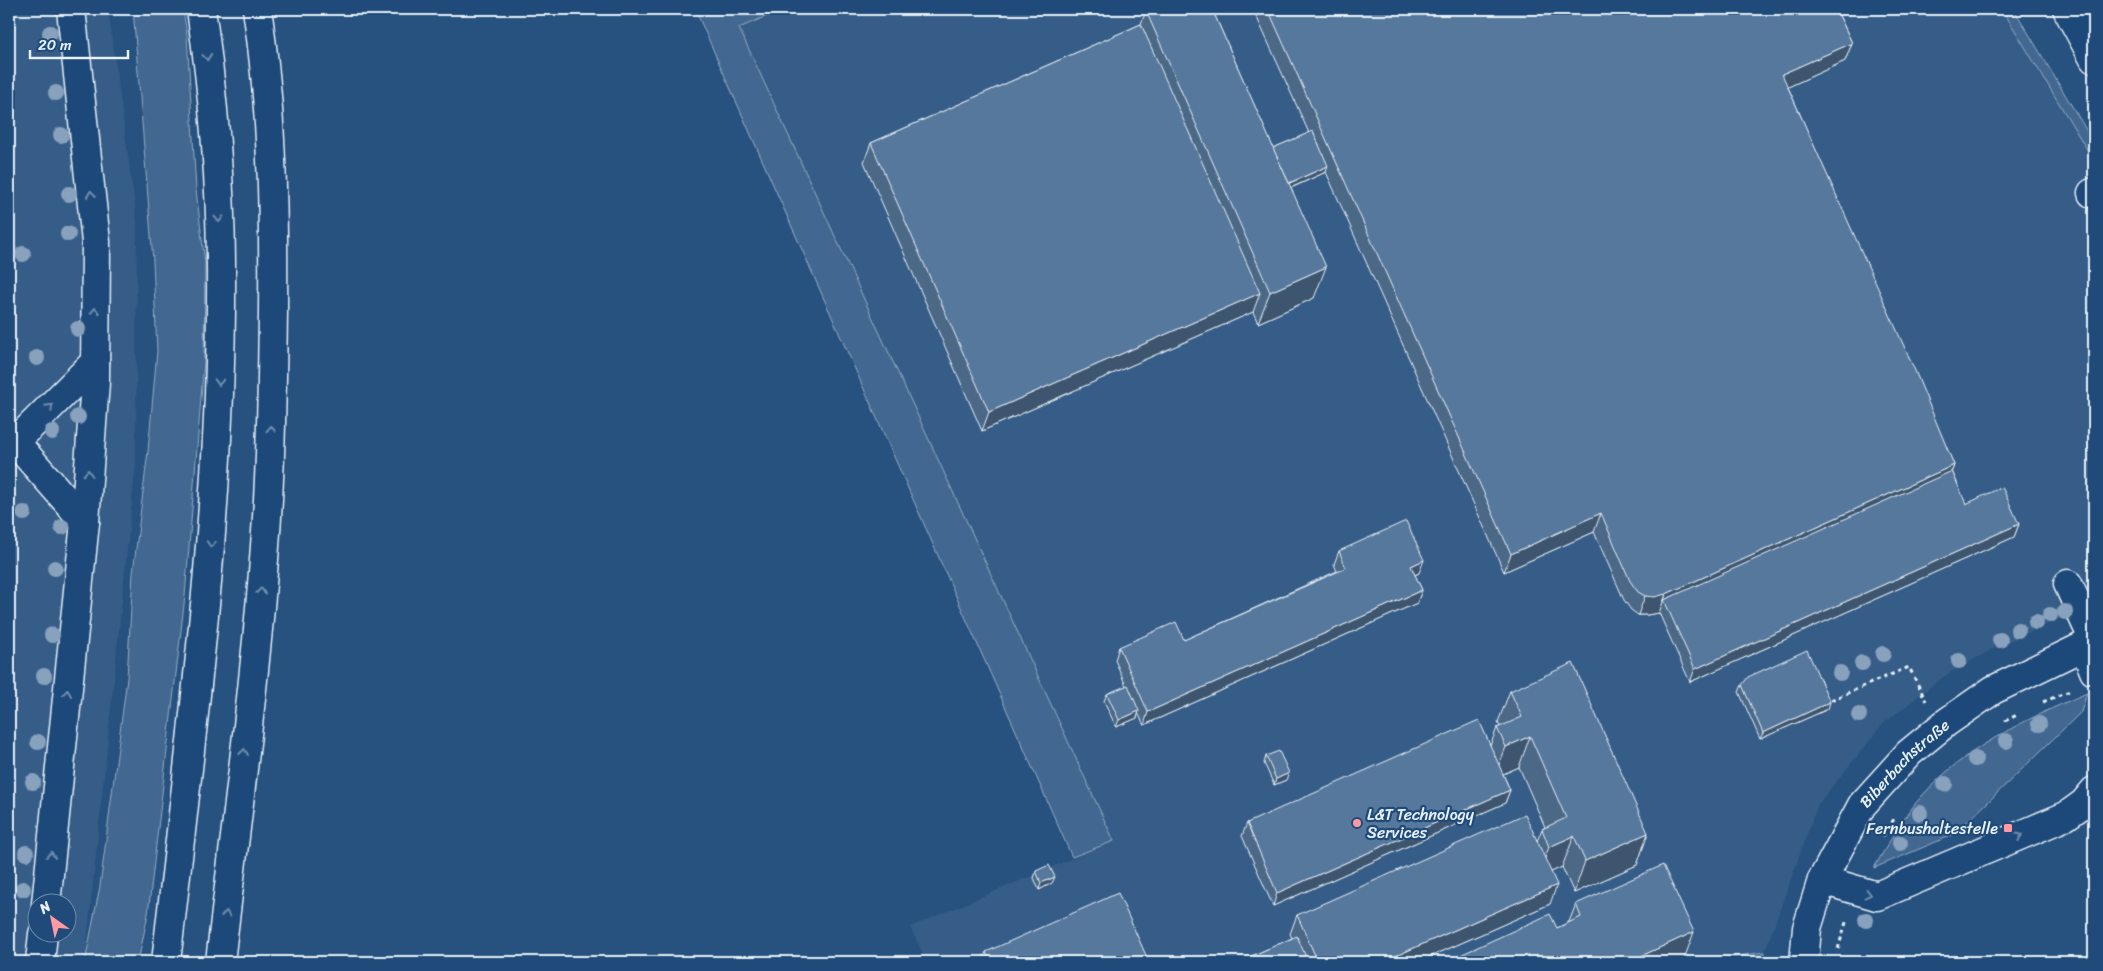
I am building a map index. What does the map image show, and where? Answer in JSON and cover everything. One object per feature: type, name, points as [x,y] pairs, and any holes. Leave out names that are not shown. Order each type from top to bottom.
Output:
[{"type":"main road","points":[[47,894],[85,522],[95,362],[96,242],[72,9]]},
{"type":"main road","points":[[166,962],[210,548],[219,396],[222,267],[218,182],[201,9]]},
{"type":"main road","points":[[220,962],[264,556],[272,411],[273,264],[271,172],[261,38],[257,9]]},
{"type":"main road","points":[[2052,9],[2090,52]]},
{"type":"main road","points":[[2067,9],[2090,52]]},
{"type":"main road","points":[[85,522],[12,445],[95,362]]},
{"type":"main road","points":[[2068,584],[2091,643],[2085,680]]},
{"type":"main road","name":"Biberbachstraße","points":[[1804,962],[1807,928],[1822,880],[1862,805],[1909,754],[1943,725],[1993,690],[2091,643]]},
{"type":"main road","points":[[1822,880],[1877,896],[2066,816],[2084,803],[2094,791]]},
{"type":"main road","points":[[40,962],[42,944]]},
{"type":"path","points":[[1832,700],[1908,667],[1921,694],[1943,725]]},
{"type":"path","points":[[2040,704],[2085,680]]},
{"type":"path","points":[[2003,723],[2024,711]]},
{"type":"path","points":[[1878,842],[1898,814]]},
{"type":"path","points":[[1837,954],[1856,891]]},
{"type":"shaded area","points":[[9,9],[108,9],[137,221],[136,463],[85,962],[9,962]]},
{"type":"shaded area","points":[[133,9],[183,9],[187,35],[196,190],[205,263],[204,361],[185,596],[148,914],[138,962],[85,962],[100,886],[127,678],[133,573],[148,451],[157,351],[153,261]]},
{"type":"shaded area","points":[[695,9],[783,9],[739,28],[1114,841],[1072,857]]},
{"type":"shaded area","points":[[783,9],[2002,9],[2094,161],[2094,604],[2000,645],[1946,675],[1884,723],[1818,804],[1765,951],[1765,962],[927,962],[910,927],[1114,841],[739,28]]},
{"type":"shaded area","points":[[2002,9],[2014,9],[2094,143],[2094,161]]},
{"type":"shaded area","points":[[2087,693],[2081,712],[1955,834],[1874,868],[1898,827],[1915,804],[1932,785],[1952,768],[1994,738],[2040,714]]},
{"type":"shaded area","points":[[1765,952],[1765,962],[1708,962],[1716,959]]},
{"type":"building","points":[[1151,9],[1212,9],[1326,267],[1270,292],[1146,11]]},
{"type":"building","points":[[1268,9],[1836,9],[1852,43],[1782,74],[1916,373],[1954,465],[1666,594],[1654,597],[1645,596],[1638,592],[1630,581],[1601,513],[1511,554]]},
{"type":"building","points":[[1141,24],[1260,293],[989,412],[871,143]]},
{"type":"building","points":[[1313,131],[1328,166],[1289,183],[1273,148]]},
{"type":"building","points":[[1952,471],[1966,504],[2002,487],[2019,524],[1695,669],[1664,600]]},
{"type":"building","points":[[1406,521],[1424,560],[1411,566],[1422,590],[1148,712],[1119,647],[1176,622],[1184,640],[1346,568],[1339,551]]},
{"type":"building","points":[[1807,650],[1830,702],[1763,733],[1742,685],[1748,677]]},
{"type":"building","points":[[1573,663],[1648,833],[1585,861],[1574,836],[1549,847],[1542,829],[1566,818],[1530,736],[1506,747],[1497,728],[1522,717],[1510,691]]},
{"type":"building","points":[[1128,685],[1139,711],[1119,720],[1107,694]]},
{"type":"building","points":[[1479,720],[1510,790],[1277,893],[1247,823]]},
{"type":"building","points":[[1279,751],[1289,773],[1276,779],[1266,756]]},
{"type":"building","points":[[1525,814],[1557,885],[1382,962],[1318,962],[1297,915]]},
{"type":"building","points":[[1049,865],[1055,877],[1041,883],[1036,871]]},
{"type":"building","points":[[1663,865],[1694,932],[1628,962],[1602,962],[1600,959],[1592,962],[1445,962],[1550,914],[1557,928],[1581,917],[1576,904]]},
{"type":"building","points":[[1118,893],[1149,962],[990,962],[986,952]]},
{"type":"building","points":[[1297,936],[1308,962],[1238,962]]},
{"type":"place","name":"L&T Technology Services","points":[[1357,823]]},
{"type":"place","name":"Fernbushaltestelle","points":[[2008,828]]}]
